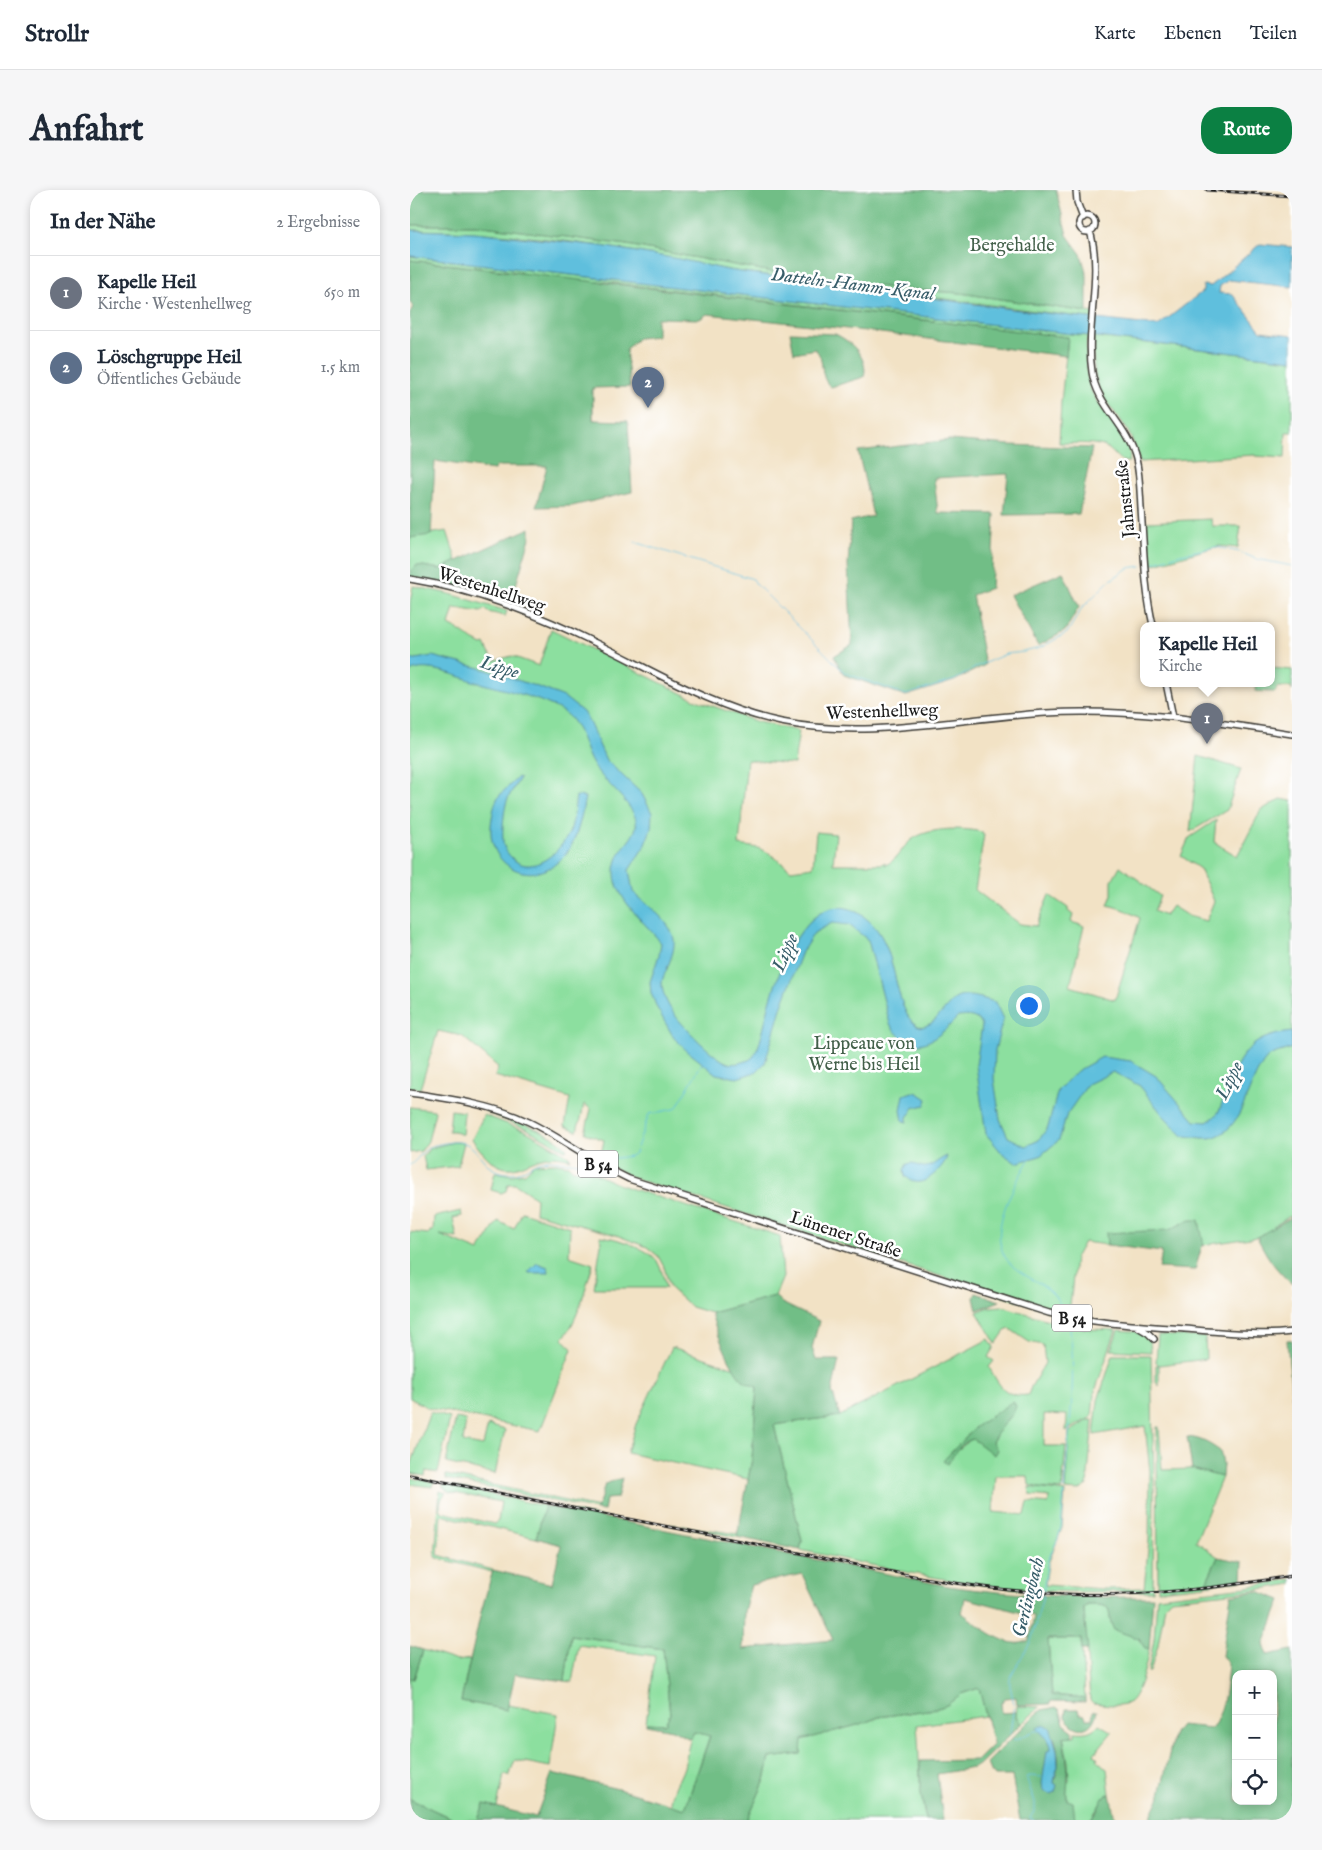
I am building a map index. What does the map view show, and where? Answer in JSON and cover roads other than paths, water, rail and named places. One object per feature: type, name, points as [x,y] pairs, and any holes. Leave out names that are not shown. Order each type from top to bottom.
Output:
[{"type":"main road","points":[[1076,190],[1077,202],[1083,218]]},
{"type":"main road","points":[[1089,217],[1094,222],[1093,228],[1090,231],[1085,232],[1079,227],[1080,221],[1083,218],[1089,217]]},
{"type":"main road","name":"Jahnstraße","points":[[1090,231],[1094,252],[1091,361],[1096,388],[1103,403],[1128,437],[1138,463],[1147,592],[1152,622]]},
{"type":"main road","name":"Westenhellweg","points":[[410,579],[463,590],[539,616],[601,645],[685,689],[743,712],[779,722],[830,728],[867,729],[911,727],[1054,713],[1112,712],[1173,717],[1292,734]]},
{"type":"main road","points":[[1167,687],[1173,717]]},
{"type":"main road","name":"Lünener Straße","points":[[410,1093],[473,1103],[514,1116],[542,1129],[614,1172],[677,1195],[1049,1313],[1136,1326],[1239,1333],[1292,1332]]},
{"type":"main road","points":[[1136,1326],[1154,1339]]},
{"type":"water","points":[[410,230],[475,232],[601,246],[679,259],[728,270],[1011,309],[1158,326],[1203,291],[1203,285],[1211,286],[1260,244],[1292,247],[1292,287],[1229,280],[1220,286],[1219,293],[1232,294],[1261,331],[1292,335],[1292,360],[410,256]]},
{"type":"water","points":[[432,656],[484,669],[564,697],[583,712],[606,760],[642,794],[652,813],[651,829],[644,847],[629,870],[633,892],[664,920],[674,940],[671,959],[662,981],[664,996],[683,1025],[700,1043],[723,1061],[734,1064],[744,1062],[753,1057],[760,1042],[776,982],[798,936],[808,923],[819,914],[839,907],[857,912],[878,931],[888,951],[905,1011],[914,1023],[919,1026],[925,1026],[936,1019],[959,997],[975,997],[995,1002],[1003,1019],[995,1050],[994,1079],[1000,1119],[1008,1137],[1026,1146],[1039,1140],[1048,1127],[1058,1090],[1077,1071],[1102,1057],[1131,1061],[1156,1076],[1195,1121],[1207,1122],[1218,1112],[1234,1071],[1246,1051],[1254,1044],[1264,1038],[1292,1032],[1292,1048],[1275,1053],[1267,1058],[1254,1079],[1238,1116],[1222,1134],[1210,1138],[1183,1136],[1162,1114],[1140,1086],[1113,1072],[1088,1084],[1067,1114],[1059,1140],[1040,1156],[1016,1163],[1002,1153],[986,1134],[976,1065],[982,1025],[980,1022],[972,1017],[958,1017],[941,1033],[924,1043],[916,1044],[907,1041],[890,1024],[868,940],[849,925],[832,923],[814,933],[802,952],[782,1005],[765,1063],[756,1072],[737,1078],[716,1074],[674,1038],[657,1008],[651,993],[650,982],[661,943],[624,899],[615,875],[617,861],[635,831],[636,820],[626,802],[594,767],[579,732],[571,719],[553,706],[540,701],[452,674],[433,669],[417,669],[410,672],[410,660]]},
{"type":"water","points":[[518,777],[520,778],[506,804],[503,842],[505,849],[518,863],[526,865],[542,862],[556,851],[567,837],[571,828],[576,796],[585,797],[578,829],[570,848],[558,862],[544,870],[530,873],[516,870],[505,863],[496,852],[491,836],[492,818],[496,801]]},
{"type":"water","points":[[912,1092],[918,1093],[927,1099],[925,1105],[913,1108],[907,1117],[907,1122],[903,1121],[901,1110],[904,1095]]},
{"type":"water","points":[[947,1156],[940,1169],[923,1181],[915,1182],[905,1176],[904,1170],[907,1164],[913,1163],[918,1166],[927,1167]]},
{"type":"water","points":[[537,1263],[548,1267],[549,1272],[529,1273]]},
{"type":"water","points":[[1042,1725],[1050,1727],[1057,1750],[1058,1766],[1054,1783],[1057,1785],[1055,1792],[1050,1794],[1043,1791],[1042,1783],[1047,1751],[1051,1750],[1051,1746],[1037,1728]]},
{"type":"waterway","points":[[635,542],[753,579],[845,673],[906,695],[955,680],[978,666],[1006,654],[1040,648],[1067,633],[1082,608],[1108,582],[1128,568],[1141,566]]},
{"type":"waterway","points":[[1149,564],[1181,554],[1216,547],[1240,552],[1256,559],[1292,566]]},
{"type":"waterway","points":[[601,1160],[631,1156],[635,1153],[649,1114],[677,1107],[702,1063]]},
{"type":"waterway","points":[[410,1165],[431,1146],[458,1142],[467,1144],[492,1168],[500,1172],[516,1173],[535,1163],[547,1160],[589,1164]]},
{"type":"waterway","name":"Gerlingbach","points":[[1030,1158],[1015,1185],[1002,1216],[1001,1246],[1007,1260],[1019,1271],[1050,1291],[1064,1311]]},
{"type":"waterway","name":"Gerlingbach","points":[[1064,1489],[1070,1427],[1073,1363],[1069,1323]]},
{"type":"waterway","name":"Gerlingbach","points":[[1010,1734],[1014,1704],[1010,1677],[1031,1641],[1042,1600],[1048,1560],[1061,1528],[1064,1493]]},
{"type":"waterway","name":"Gerlingbach","points":[[1013,1739],[1015,1740],[1034,1731],[1039,1731]]},
{"type":"waterway","name":"Gerlingbach","points":[[1034,1820],[1030,1818],[1035,1810],[1035,1802],[1026,1777],[1042,1777]]},
{"type":"railway","points":[[1207,190],[1292,196]]},
{"type":"railway","points":[[410,1475],[880,1570],[990,1588],[1093,1595],[1150,1593],[1207,1588],[1292,1576]]},
{"type":"place","name":"Löschgruppe Heil","points":[[648,408]]},
{"type":"place","name":"Kapelle Heil","points":[[1207,744]]},
{"type":"park label","name":"Bergehalde","points":[[1012,245]]},
{"type":"park label","name":"Lippeaue von Werne bis Heil","points":[[864,1053]]},
{"type":"water label","name":"Datteln-Hamm-Kanal","points":[[853,283]]},
{"type":"water label","name":"Lippe","points":[[500,666]]},
{"type":"water label","name":"Lippe","points":[[784,952]]},
{"type":"water label","name":"Lippe","points":[[1228,1080]]}]
